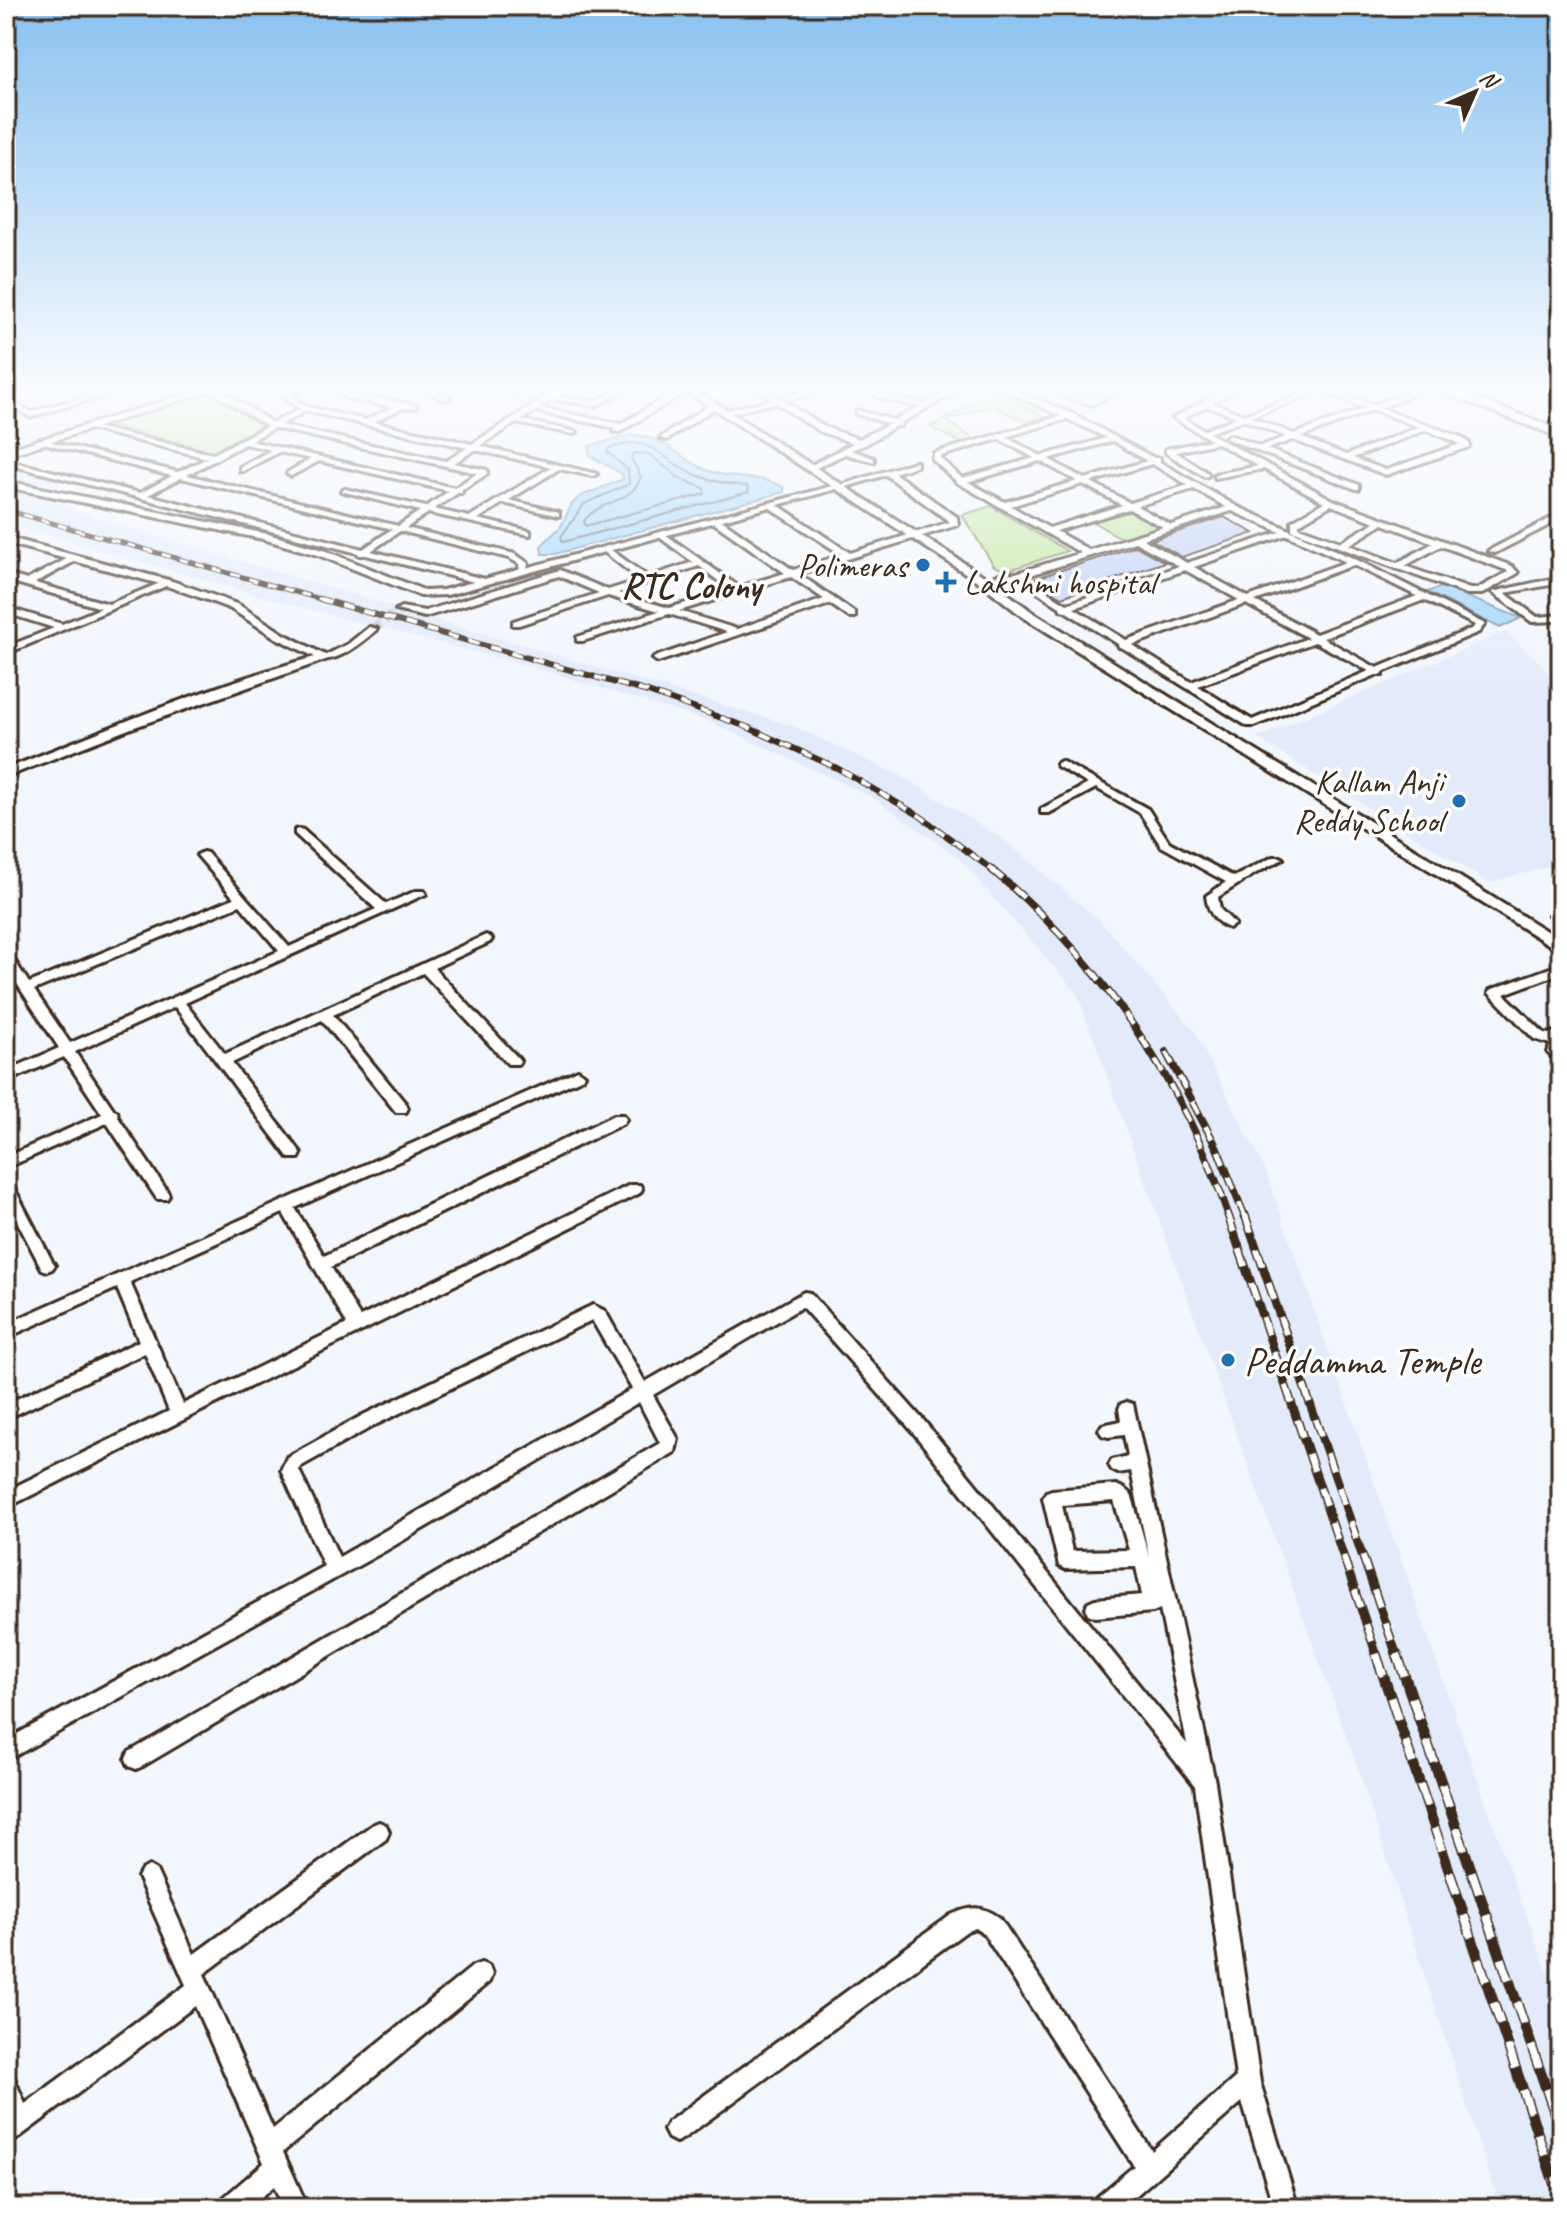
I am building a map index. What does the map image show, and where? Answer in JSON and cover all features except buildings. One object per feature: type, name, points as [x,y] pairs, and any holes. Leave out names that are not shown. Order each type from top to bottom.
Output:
[{"type":"main road","points":[[844,490],[991,583],[1027,614],[1561,947]]},
{"type":"main road","points":[[1004,594],[1035,610],[1561,938]]},
{"type":"street","points":[[42,490],[232,524],[482,581]]},
{"type":"street","points":[[118,490],[232,524]]},
{"type":"street","points":[[140,496],[151,490]]},
{"type":"street","points":[[240,490],[512,556],[524,563],[523,571]]},
{"type":"street","points":[[470,520],[517,490]]},
{"type":"street","points":[[254,529],[425,594],[443,593],[827,490]]},
{"type":"street","points":[[580,639],[953,525],[954,519],[913,490]]},
{"type":"street","points":[[978,490],[1089,554]]},
{"type":"street","points":[[1005,505],[1055,490]]},
{"type":"street","points":[[1100,490],[1171,528]]},
{"type":"street","points":[[1048,531],[1180,490]]},
{"type":"street","points":[[1014,576],[1251,724],[1379,673],[1479,628],[1480,624],[1202,490]]},
{"type":"street","points":[[1310,490],[1381,522],[1509,568],[1513,573],[1479,592],[1469,592],[1293,525],[1330,502]]},
{"type":"street","points":[[345,491],[527,533]]},
{"type":"street","points":[[362,553],[459,491]]},
{"type":"street","points":[[500,500],[556,514]]},
{"type":"street","points":[[773,506],[849,556]]},
{"type":"street","points":[[991,583],[1006,583],[1014,576],[1233,508]]},
{"type":"street","points":[[1492,551],[1561,516]]},
{"type":"street","points":[[717,521],[852,615]]},
{"type":"street","points":[[1342,545],[1381,522]]},
{"type":"street","points":[[1064,608],[1286,533]]},
{"type":"street","points":[[662,535],[737,590]]},
{"type":"street","points":[[1136,539],[1379,673]]},
{"type":"street","points":[[6,540],[168,583],[235,607],[280,636],[325,658]]},
{"type":"street","points":[[1398,566],[1439,543]]},
{"type":"street","points":[[607,550],[646,580]]},
{"type":"street","points":[[401,610],[425,614],[560,573],[579,557]]},
{"type":"street","points":[[28,583],[72,559]]},
{"type":"street","points":[[1122,645],[1354,562]]},
{"type":"street","points":[[516,623],[700,563]]},
{"type":"street","points":[[560,573],[605,592],[737,632]]},
{"type":"street","points":[[502,590],[497,585],[505,575]]},
{"type":"street","points":[[6,577],[109,607]]},
{"type":"street","points":[[1561,580],[1497,592],[1535,620],[1561,620]]},
{"type":"street","points":[[9,648],[168,583]]},
{"type":"street","points":[[459,611],[496,598],[502,590]]},
{"type":"street","points":[[1188,686],[1424,597]]},
{"type":"street","points":[[658,659],[831,600]]},
{"type":"street","points":[[6,610],[62,627]]},
{"type":"street","points":[[1538,626],[1561,620]]},
{"type":"street","points":[[6,773],[283,669],[325,658],[351,646],[372,629]]},
{"type":"street","points":[[1061,764],[1144,811],[1165,844],[1233,881]]},
{"type":"street","points":[[1045,811],[1095,784]]},
{"type":"street","points":[[299,832],[384,909]]},
{"type":"street","points":[[203,855],[286,951]]},
{"type":"street","points":[[1229,924],[1214,910],[1212,896],[1233,881],[1277,859]]},
{"type":"street","points":[[6,1077],[420,894]]},
{"type":"street","points":[[28,988],[241,900]]},
{"type":"street","points":[[1561,908],[1555,915],[1561,922]]},
{"type":"street","points":[[223,1061],[486,939]]},
{"type":"street","points":[[6,957],[162,1195]]},
{"type":"street","points":[[426,968],[513,1061]]},
{"type":"street","points":[[1559,970],[1495,993],[1539,1036],[1550,1039],[1561,1034]]},
{"type":"street","points":[[177,1001],[294,1154]]},
{"type":"street","points":[[325,1015],[401,1108]]},
{"type":"street","points":[[1561,1046],[1555,1048],[1555,1053],[1561,1058]]},
{"type":"street","points":[[6,1331],[578,1075]]},
{"type":"street","points":[[6,1163],[112,1115]]},
{"type":"street","points":[[321,1265],[619,1119]]},
{"type":"street","points":[[6,1186],[47,1265]]},
{"type":"street","points":[[6,1500],[635,1189]]},
{"type":"street","points":[[287,1207],[357,1326]]},
{"type":"street","points":[[121,1280],[179,1414]]},
{"type":"street","points":[[6,1751],[335,1569],[804,1298],[918,1426],[1205,1782]]},
{"type":"street","points":[[136,1759],[312,1653],[669,1447],[669,1439],[599,1316],[593,1312],[369,1420],[293,1462],[290,1470],[335,1569]]},
{"type":"street","points":[[6,1412],[150,1343]]},
{"type":"street","points":[[1108,1430],[1129,1418],[1128,1464],[1149,1515],[1148,1562]]},
{"type":"street","points":[[1148,1562],[1065,1560],[1051,1500],[1056,1496],[1119,1494],[1123,1497],[1148,1562],[1205,1782],[1248,2082],[1286,2208]]},
{"type":"street","points":[[1128,1515],[1149,1515]]},
{"type":"street","points":[[1095,1608],[1160,1603]]},
{"type":"street","points":[[6,2086],[13,2127],[379,1832]]},
{"type":"street","points":[[149,1877],[296,2208]]},
{"type":"street","points":[[676,2130],[971,1916],[981,1917],[992,1926],[1149,2168]]},
{"type":"street","points":[[231,2208],[274,2157],[481,1974]]},
{"type":"street","points":[[1104,2208],[1248,2082]]},
{"type":"shaded area","points":[[6,490],[57,490],[54,501],[100,519],[793,726],[901,776],[1003,839],[1100,921],[1193,1029],[1265,1169],[1505,1858],[1561,2008],[1561,2208],[1500,2208],[1357,1766],[1077,993],[958,857],[870,796],[708,721],[532,667],[289,604],[6,523]]},
{"type":"shaded area","name":"Kallam Anji Reddy School","points":[[1505,632],[1539,662],[1561,690],[1561,863],[1489,883],[1257,738]]},
{"type":"green space","points":[[991,506],[1067,551],[1006,571],[994,566],[962,515]]},
{"type":"green space","points":[[1135,510],[1164,525],[1121,538],[1093,522]]},
{"type":"water","points":[[595,490],[784,490],[555,554],[542,554],[541,546],[561,526],[579,497]]},
{"type":"water","points":[[1442,587],[1521,618],[1500,628],[1427,592]]},
{"type":"tunnel","points":[[372,629],[401,610]]},
{"type":"railway","points":[[6,510],[327,601]]},
{"type":"railway","points":[[320,599],[648,692],[747,727],[837,768],[920,816],[995,872]]},
{"type":"railway","points":[[992,870],[1068,943],[1134,1027],[1188,1119],[1229,1217]]},
{"type":"railway","points":[[1166,1052],[1217,1148],[1245,1217]]},
{"type":"railway","points":[[1228,1215],[1377,1656]]},
{"type":"railway","points":[[1245,1215],[1397,1656]]},
{"type":"railway","points":[[1376,1654],[1561,2203]]},
{"type":"railway","points":[[1397,1654],[1561,2132]]},
{"type":"place","name":"Polimeras","points":[[923,565]]},
{"type":"place","name":"Lakshmi hospital","points":[[946,582]]},
{"type":"place","name":"Kallam Anji Reddy School","points":[[1459,801]]},
{"type":"place","name":"Peddamma Temple","points":[[1228,1360]]},
{"type":"district","name":"RTC Colony","points":[[691,585]]}]
